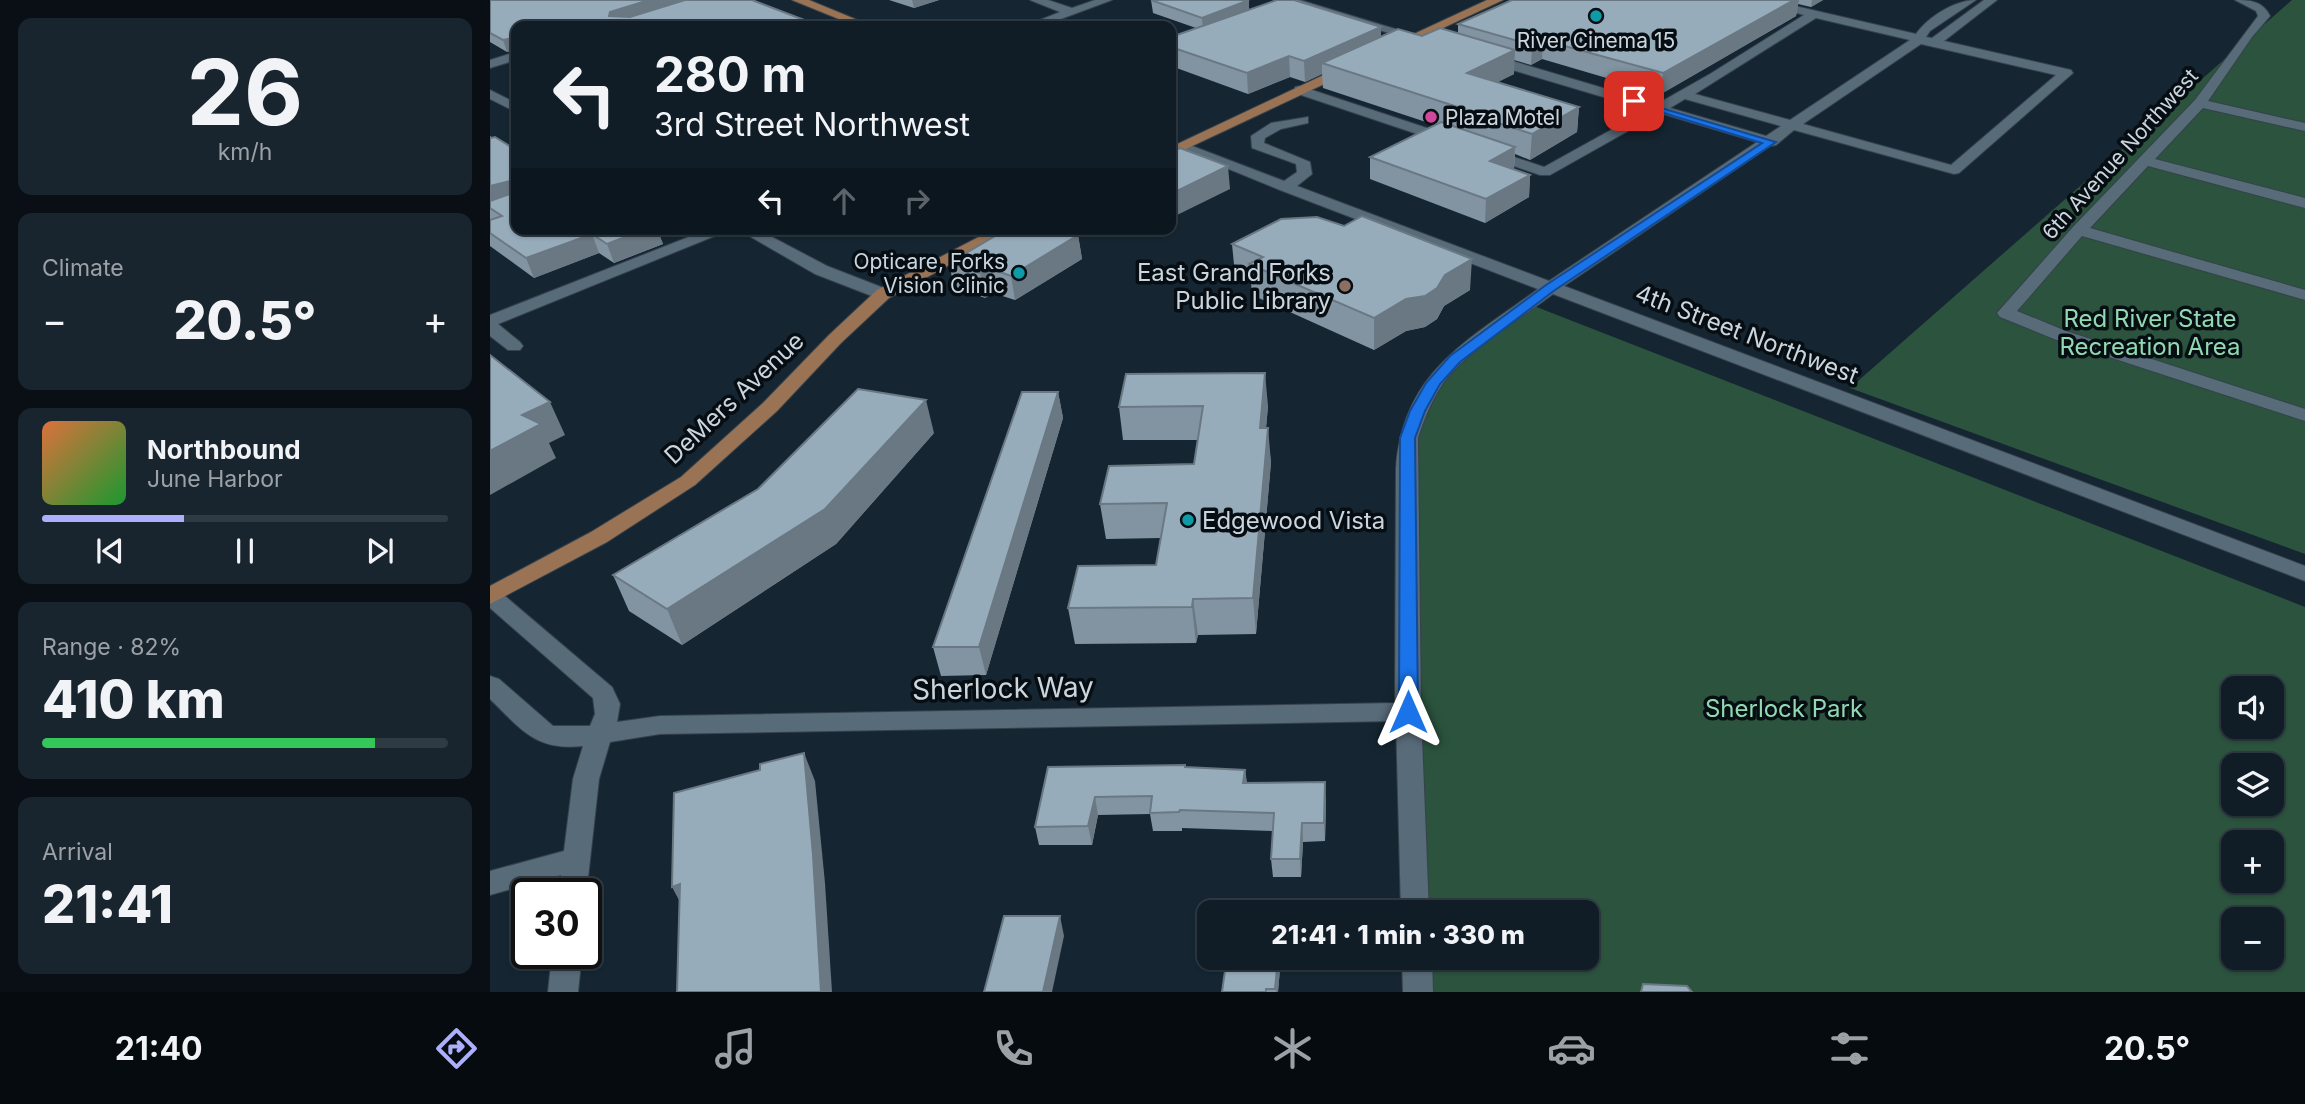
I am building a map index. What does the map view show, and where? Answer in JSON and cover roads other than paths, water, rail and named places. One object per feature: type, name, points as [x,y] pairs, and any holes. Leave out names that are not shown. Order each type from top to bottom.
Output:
[{"type":"main road","points":[[798,0],[853,21]]},
{"type":"main road","points":[[1381,52],[1497,0]]},
{"type":"main road","points":[[1176,147],[1358,63]]},
{"type":"main road","name":"DeMers Avenue","points":[[490,596],[599,537],[688,481],[771,407],[835,339],[883,294],[996,235]]},
{"type":"street","points":[[1036,0],[1073,12]]},
{"type":"street","points":[[1046,21],[1106,0]]},
{"type":"street","points":[[1681,94],[1954,170],[2066,73],[1754,0]]},
{"type":"street","points":[[1928,41],[1926,28],[1970,0]]},
{"type":"street","points":[[1416,900],[1408,712],[1408,438],[1417,411],[1433,383],[1455,359],[1550,288],[1794,126],[1991,0]]},
{"type":"street","name":"6th Avenue Northwest","points":[[2241,0],[2261,9],[2264,16],[2248,34],[2200,103],[2006,313],[2060,335],[2305,415]]},
{"type":"street","points":[[1274,11],[1291,1],[1432,42]]},
{"type":"street","points":[[1300,90],[1545,172],[1715,77],[1813,15]]},
{"type":"street","points":[[1467,52],[1771,142]]},
{"type":"street","points":[[490,64],[511,58]]},
{"type":"street","points":[[490,94],[511,105]]},
{"type":"street","points":[[2200,103],[2305,127]]},
{"type":"street","points":[[1285,187],[1305,174],[1303,162],[1257,145],[1258,136],[1276,126],[1303,120]]},
{"type":"street","name":"4th Street Northwest","points":[[1176,147],[2305,574]]},
{"type":"street","points":[[2145,161],[2305,203]]},
{"type":"street","points":[[2080,230],[2305,295]]},
{"type":"street","points":[[490,321],[709,235]]},
{"type":"street","points":[[756,235],[821,270],[883,294]]},
{"type":"street","points":[[490,327],[514,346]]},
{"type":"street","points":[[490,596],[603,693],[608,702],[609,715],[599,734],[586,779],[574,878]]},
{"type":"street","name":"Sherlock Way","points":[[490,685],[541,732],[550,736],[572,738],[660,725],[1408,712]]},
{"type":"street","points":[[490,883],[576,859]]},
{"type":"street","points":[[563,992],[565,969]]},
{"type":"street","points":[[1417,970],[1418,992]]},
{"type":"place","name":"River Cinema 15","points":[[1596,16]]},
{"type":"place","name":"Plaza Motel","points":[[1431,117]]},
{"type":"place","name":"Opticare, Forks Vision Clinic","points":[[1019,273]]},
{"type":"place","name":"East Grand Forks Public Library","points":[[1345,286]]},
{"type":"place","name":"Edgewood Vista","points":[[1188,520]]},
{"type":"park label","name":"Red River State Recreation Area","points":[[2150,332]]},
{"type":"park label","name":"Sherlock Park","points":[[1784,708]]}]
